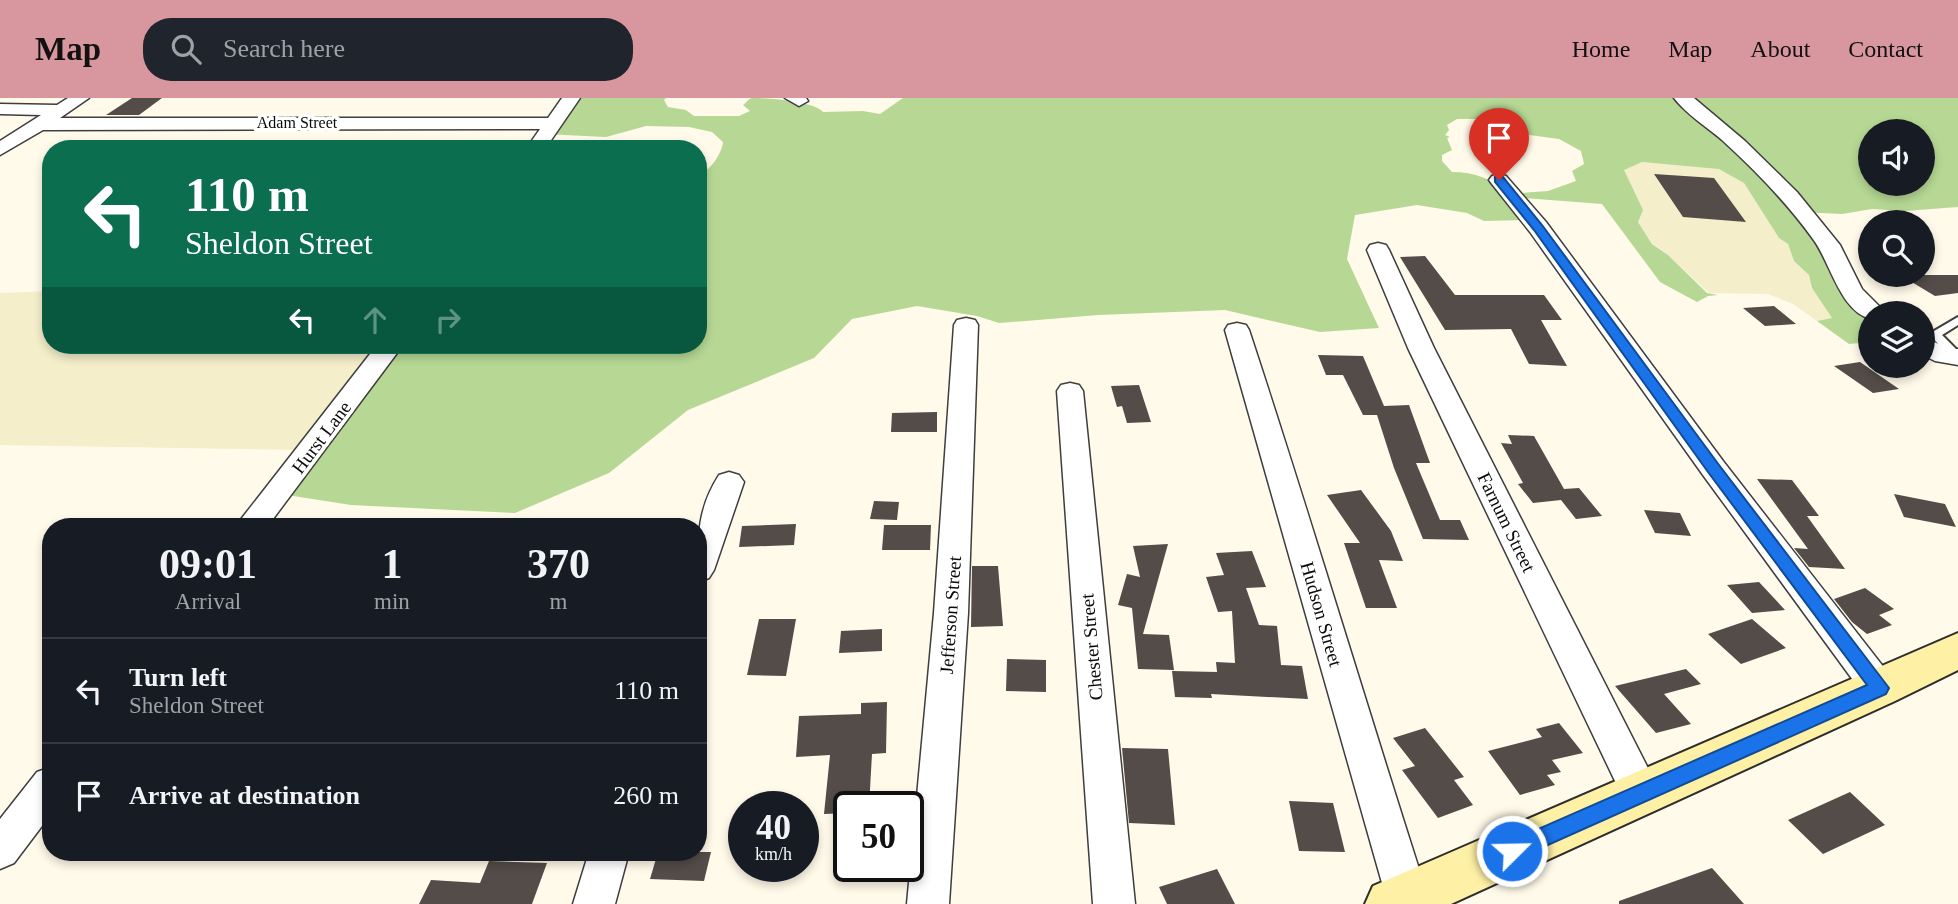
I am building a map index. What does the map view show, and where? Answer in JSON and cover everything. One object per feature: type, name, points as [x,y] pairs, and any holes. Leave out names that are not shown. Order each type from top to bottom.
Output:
[{"type":"main road","points":[[1400,901],[1879,688],[1958,650]]},
{"type":"street","points":[[0,149],[80,98]]},
{"type":"street","points":[[542,140],[571,98]]},
{"type":"street","points":[[1683,98],[1712,121],[1774,180],[1824,238],[1836,259],[1843,281],[1858,301]]},
{"type":"street","points":[[0,109],[62,110]]},
{"type":"street","name":"Adam Street","points":[[40,124],[554,123]]},
{"type":"street","points":[[1499,180],[1538,227],[1713,468],[1879,688]]},
{"type":"street","name":"Farnum Street","points":[[1378,250],[1421,348],[1640,792]]},
{"type":"street","name":"Jefferson Street","points":[[928,904],[951,613],[966,325]]},
{"type":"street","name":"Hudson Street","points":[[1237,330],[1287,490],[1400,901]]},
{"type":"street","points":[[1935,351],[1944,356],[1958,357]]},
{"type":"street","name":"Hurst Lane","points":[[257,518],[383,354]]},
{"type":"street","name":"Chester Street","points":[[1070,391],[1114,904]]},
{"type":"street","points":[[707,544],[729,482]]},
{"type":"street","points":[[0,850],[42,796]]},
{"type":"street","points":[[594,904],[606,861]]},
{"type":"lane","points":[[1958,320],[1953,320],[1935,334],[1958,357]]},
{"type":"shaded area","points":[[1642,162],[1716,167],[1744,183],[1779,238],[1788,244],[1794,261],[1809,275],[1812,288],[1832,318],[1817,321],[1793,304],[1768,294],[1709,293],[1652,243],[1638,222],[1623,170]]},
{"type":"shaded area","points":[[42,291],[42,354],[380,354],[307,450],[0,445],[0,293]]},
{"type":"green space","points":[[568,98],[666,98],[664,100],[668,107],[686,110],[694,116],[739,116],[750,111],[743,105],[752,98],[800,103],[823,112],[863,111],[880,114],[903,98],[1958,98],[1958,207],[1872,209],[1842,214],[1800,212],[1863,301],[1858,301],[1858,343],[1849,344],[1817,321],[1832,318],[1812,288],[1809,275],[1794,261],[1788,244],[1779,238],[1744,183],[1719,169],[1642,162],[1624,170],[1643,210],[1638,222],[1652,244],[1668,255],[1707,293],[1718,295],[1708,296],[1697,302],[1660,282],[1602,204],[1512,197],[1529,220],[1484,221],[1467,213],[1417,205],[1355,215],[1347,259],[1379,328],[1320,332],[1225,310],[1098,315],[999,323],[977,316],[917,306],[852,319],[814,358],[688,410],[609,473],[515,513],[351,505],[274,493],[380,354],[707,354],[707,169],[720,152],[723,142],[712,132],[689,127],[646,126],[606,137],[544,134]],"holes":[[[1457,119],[1491,119],[1512,125],[1523,134],[1559,139],[1581,151],[1584,164],[1572,171],[1576,181],[1548,191],[1509,194],[1483,177],[1452,172],[1442,161],[1442,155],[1452,150],[1447,138],[1450,137],[1445,135],[1449,130],[1447,125]]]},
{"type":"building","points":[[132,98],[162,98],[139,115],[106,115]]},
{"type":"building","points":[[1654,174],[1714,178],[1746,222],[1683,217]]},
{"type":"building","points":[[1425,256],[1455,295],[1544,295],[1562,320],[1541,320],[1567,366],[1529,364],[1511,329],[1445,330],[1400,257]]},
{"type":"building","points":[[1935,275],[1958,275],[1958,293],[1935,296],[1920,287],[1935,287]]},
{"type":"building","points":[[1774,306],[1796,324],[1765,326],[1743,308]]},
{"type":"building","points":[[1318,355],[1363,356],[1384,406],[1409,405],[1430,463],[1416,463],[1440,520],[1460,520],[1469,540],[1423,539],[1394,468],[1377,415],[1363,415],[1343,375],[1326,375]]},
{"type":"building","points":[[1858,362],[1858,378],[1883,378],[1899,389],[1873,393],[1834,366]]},
{"type":"building","points":[[1139,385],[1151,422],[1127,423],[1122,406],[1117,407],[1111,386]]},
{"type":"building","points":[[937,412],[937,432],[891,432],[892,413]]},
{"type":"building","points":[[1508,435],[1534,436],[1564,489],[1579,488],[1602,516],[1576,519],[1561,500],[1533,503],[1518,484],[1523,483],[1501,443],[1512,444]]},
{"type":"building","points":[[1757,479],[1792,480],[1819,516],[1807,516],[1845,569],[1809,567],[1794,548],[1808,549]]},
{"type":"building","points":[[1361,490],[1391,531],[1403,561],[1379,560],[1397,608],[1366,608],[1344,543],[1360,543],[1327,495]]},
{"type":"building","points":[[1894,494],[1945,504],[1956,527],[1904,517]]},
{"type":"building","points":[[874,501],[899,502],[897,520],[870,519]]},
{"type":"building","points":[[1644,510],[1680,513],[1691,536],[1655,533]]},
{"type":"building","points":[[796,524],[794,545],[739,547],[742,526]]},
{"type":"building","points":[[884,525],[931,525],[930,550],[882,550]]},
{"type":"building","points":[[1168,544],[1143,634],[1169,635],[1174,670],[1138,669],[1132,608],[1118,605],[1127,574],[1140,577],[1133,546]]},
{"type":"building","points":[[1252,551],[1266,587],[1246,588],[1259,625],[1277,626],[1281,665],[1302,666],[1308,699],[1211,694],[1212,698],[1175,697],[1172,671],[1217,672],[1216,662],[1235,663],[1232,611],[1218,612],[1206,577],[1224,575],[1216,553]]},
{"type":"building","points":[[972,566],[998,566],[1003,626],[971,627]]},
{"type":"building","points":[[1759,582],[1785,610],[1752,613],[1727,585]]},
{"type":"building","points":[[1865,588],[1894,609],[1879,615],[1892,625],[1867,634],[1852,622],[1834,599]]},
{"type":"building","points":[[759,619],[796,619],[786,676],[747,675]]},
{"type":"building","points":[[1752,619],[1786,648],[1741,664],[1708,634]]},
{"type":"building","points":[[882,629],[882,651],[839,653],[841,631]]},
{"type":"building","points":[[1007,659],[1046,660],[1046,692],[1006,691]]},
{"type":"building","points":[[1686,669],[1701,684],[1664,694],[1691,724],[1656,733],[1615,686]]},
{"type":"building","points":[[887,702],[886,753],[872,754],[870,791],[833,791],[833,814],[824,814],[830,755],[796,757],[799,716],[861,714],[861,703]]},
{"type":"building","points":[[1559,723],[1583,753],[1552,760],[1561,772],[1547,775],[1555,785],[1520,795],[1488,751],[1542,737],[1536,729]]},
{"type":"building","points":[[1425,728],[1464,777],[1454,780],[1473,805],[1438,818],[1402,770],[1415,766],[1393,738]]},
{"type":"building","points":[[1122,748],[1168,749],[1175,825],[1129,823]]},
{"type":"building","points":[[1850,792],[1885,825],[1823,854],[1788,820]]},
{"type":"building","points":[[1289,801],[1333,803],[1345,852],[1299,851]]},
{"type":"building","points":[[707,852],[711,852],[704,881],[650,879],[655,861],[707,861]]},
{"type":"building","points":[[489,861],[547,863],[532,904],[419,904],[431,880],[480,883]]},
{"type":"building","points":[[1712,868],[1744,904],[1619,904],[1619,901]]},
{"type":"building","points":[[1217,869],[1235,904],[1167,904],[1159,887]]},
{"type":"route","points":[[1499,180],[1538,227],[1713,468],[1879,688],[1512,851]]}]
